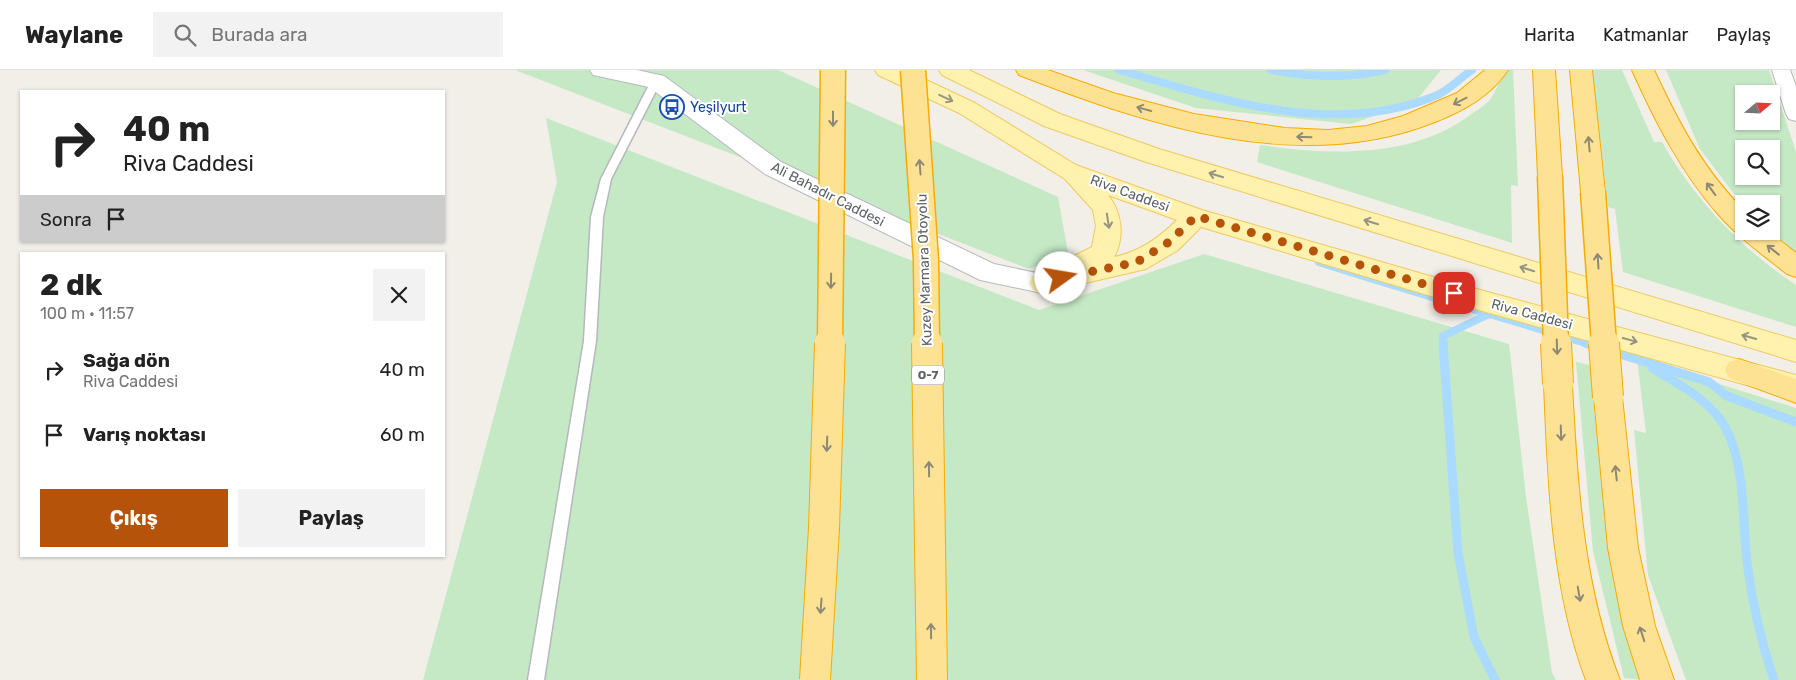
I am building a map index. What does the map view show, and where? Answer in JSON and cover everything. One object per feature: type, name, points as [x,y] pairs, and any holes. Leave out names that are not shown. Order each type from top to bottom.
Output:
[{"type":"highway","points":[[815,680],[824,560],[831,302],[833,70]]},
{"type":"highway","name":"Kuzey Marmara Otoyolu","points":[[913,70],[926,260],[932,680]]},
{"type":"highway","points":[[1027,70],[1063,84],[1157,112],[1241,130],[1309,137],[1365,134],[1393,129],[1467,98],[1488,81],[1497,70]]},
{"type":"highway","points":[[1544,70],[1562,471],[1569,534],[1582,610],[1596,662],[1603,680]]},
{"type":"highway","points":[[1581,70],[1593,192],[1608,397],[1623,548],[1639,626],[1656,680]]},
{"type":"highway","points":[[1643,70],[1675,136],[1715,196],[1735,216]]},
{"type":"highway","points":[[1762,240],[1796,267]]},
{"type":"highway","points":[[1739,370],[1796,391]]},
{"type":"main road","name":"Ali Bahadır Caddesi","points":[[601,70],[656,81],[773,168],[989,273],[1042,283]]},
{"type":"main road","name":"Riva Caddesi","points":[[886,70],[967,108],[1068,171],[1196,216],[1454,293],[1796,387]]},
{"type":"main road","points":[[950,70],[1052,120],[1151,155],[1796,351]]},
{"type":"main road","points":[[1042,283],[1104,252],[1110,225],[1103,202],[1068,171]]},
{"type":"main road","points":[[1042,283],[1137,262],[1169,242],[1196,216]]},
{"type":"street","points":[[1781,70],[1795,105]]},
{"type":"lane","points":[[536,680],[590,342],[597,217],[606,179],[656,81]]},
{"type":"green space","points":[[515,70],[778,70],[1058,197],[1068,253],[1029,269]]},
{"type":"green space","points":[[1083,70],[1441,70],[1415,102],[1351,124],[1196,108]]},
{"type":"green space","points":[[1504,70],[1513,70],[1518,186],[1511,185],[1512,243],[1257,162],[1260,145],[1341,152],[1396,146],[1422,140],[1447,129],[1487,103],[1496,90]]},
{"type":"green space","points":[[1592,70],[1622,70],[1654,142],[1662,142],[1689,183],[1704,203],[1735,236],[1735,240],[1739,240],[1796,285],[1796,327],[1623,272],[1615,209],[1608,207]]},
{"type":"green space","points":[[1666,70],[1769,70],[1774,85],[1735,85],[1735,130],[1780,130],[1780,103],[1796,152],[1796,257],[1774,240],[1780,240],[1780,195],[1735,195],[1700,149]]},
{"type":"green space","points":[[546,118],[1039,310],[1204,254],[1509,344],[1526,497],[1552,673],[1556,680],[423,680],[557,182]]},
{"type":"green space","points":[[1637,358],[1796,408],[1796,680],[1686,680],[1648,575],[1634,430],[1646,433]]},
{"type":"green space","points":[[1576,362],[1590,365],[1606,532],[1623,613],[1644,680],[1624,678],[1593,551]]},
{"type":"waterway","points":[[1119,70],[1236,102],[1276,110],[1317,114],[1357,114],[1396,108],[1440,94],[1472,70]]},
{"type":"waterway","points":[[1271,70],[1328,76],[1356,75],[1385,70]]},
{"type":"waterway","points":[[1319,262],[1489,314]]},
{"type":"waterway","points":[[1444,344],[1443,336],[1489,314]]},
{"type":"waterway","points":[[1489,314],[1589,344]]},
{"type":"waterway","points":[[1443,343],[1458,553],[1474,637],[1495,680]]},
{"type":"waterway","points":[[1585,343],[1709,382],[1727,396],[1796,422]]},
{"type":"waterway","points":[[1652,368],[1693,393],[1711,409],[1719,417],[1732,442],[1740,475],[1751,592],[1761,637],[1774,680]]},
{"type":"place","name":"Yeşilyurt","points":[[672,107]]},
{"type":"route","points":[[1061,278],[1137,262],[1169,242],[1196,216],[1454,293]]}]
